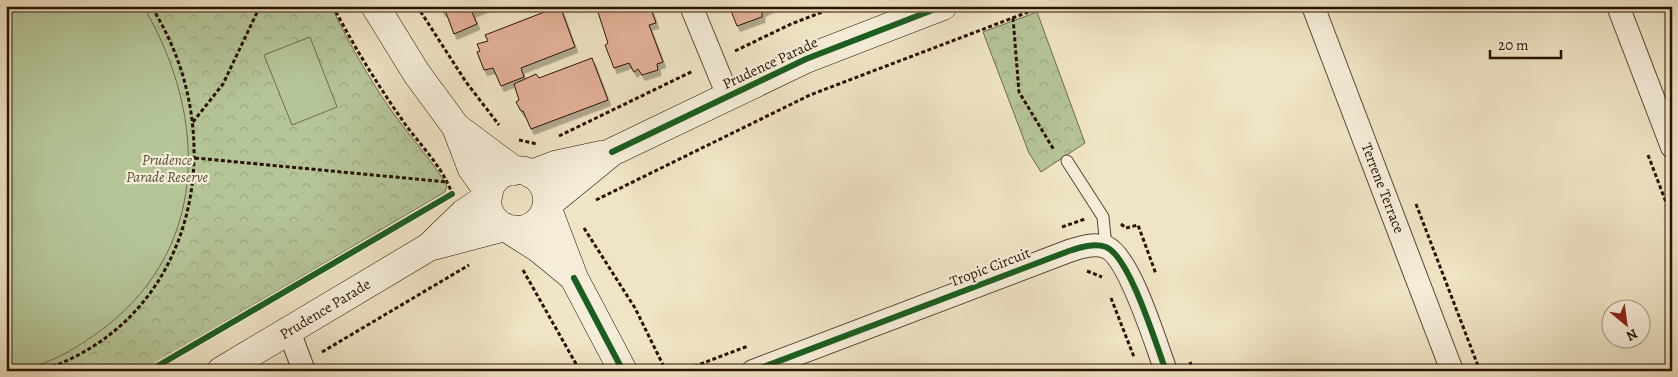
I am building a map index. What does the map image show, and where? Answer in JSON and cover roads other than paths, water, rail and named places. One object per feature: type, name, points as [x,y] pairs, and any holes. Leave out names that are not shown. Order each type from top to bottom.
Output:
[{"type":"street","points":[[375,6],[417,74],[456,127],[491,153],[544,187],[547,206],[574,278],[624,371]]},
{"type":"street","points":[[691,6],[712,62],[728,96]]},
{"type":"street","name":"Prudence Parade","points":[[523,172],[612,152],[806,59],[943,6]]},
{"type":"street","name":"Terrene Terrace","points":[[1313,6],[1452,371]]},
{"type":"street","points":[[1618,6],[1672,147]]},
{"type":"street","name":"Prudence Parade","points":[[547,206],[612,152]]},
{"type":"street","points":[[491,153],[488,194],[492,215],[507,228],[538,248],[574,278]]},
{"type":"street","points":[[488,194],[499,177],[523,172]]},
{"type":"street","name":"Prudence Parade","points":[[221,371],[429,247],[464,212],[488,194]]},
{"type":"street","points":[[507,228],[527,228],[543,216],[547,206]]},
{"type":"street","name":"Prudence Parade","points":[[429,247],[507,228]]},
{"type":"street","name":"Tropic Circuit","points":[[753,371],[1069,251],[1085,246],[1106,247]]},
{"type":"street","points":[[1106,247],[1119,256],[1126,267],[1166,371]]},
{"type":"street","points":[[289,331],[303,368]]},
{"type":"lane","points":[[1068,160],[1103,217],[1106,247]]},
{"type":"park label","name":"Prudence Parade Reserve","points":[[167,168]]}]
